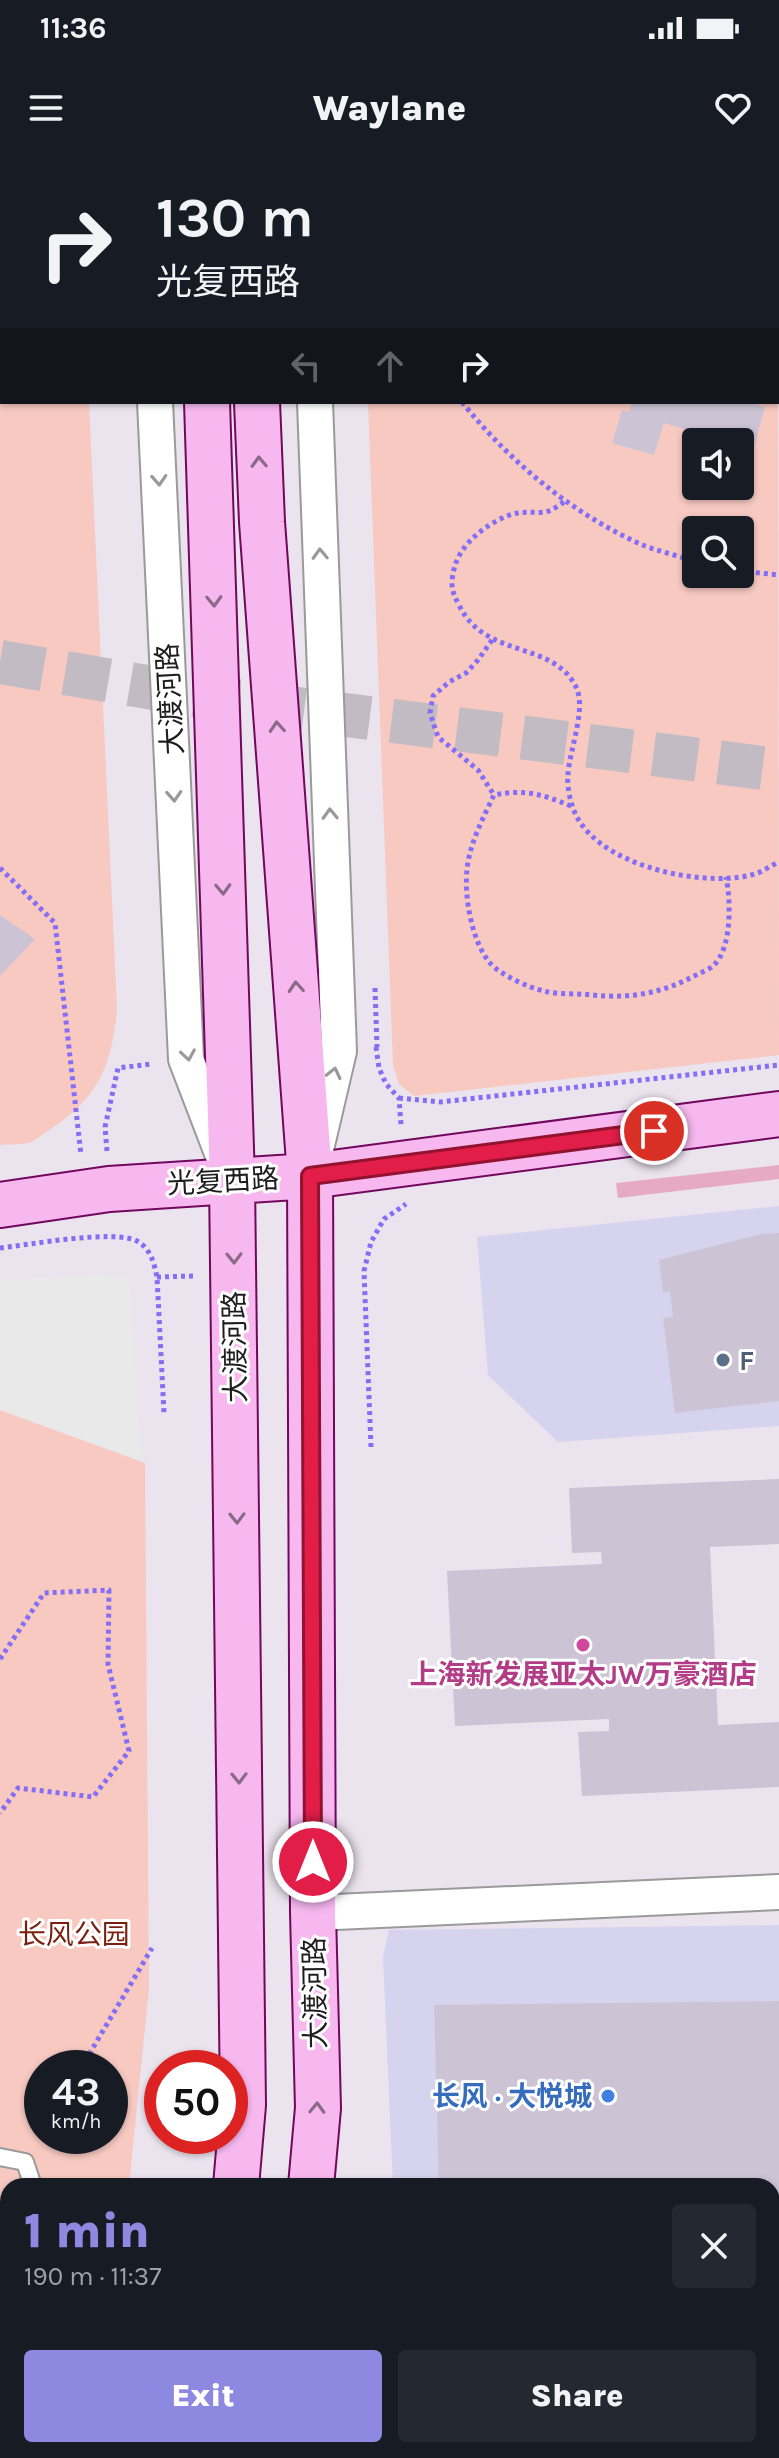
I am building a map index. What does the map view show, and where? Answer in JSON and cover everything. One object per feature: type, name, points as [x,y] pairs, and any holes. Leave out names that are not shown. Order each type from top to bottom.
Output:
[{"type":"main road","name":"大渡河路","points":[[207,404],[232,1180],[243,2105],[237,2178]]},
{"type":"main road","name":"大渡河路","points":[[257,404],[262,522],[310,1176],[313,1913],[318,2108],[312,2178]]},
{"type":"main road","name":"光复西路","points":[[0,1205],[85,1192],[310,1176],[779,1114]]},
{"type":"street","name":"大渡河路","points":[[155,404],[186,1059],[232,1180]]},
{"type":"street","name":"大渡河路","points":[[310,1176],[339,1051],[315,404]]},
{"type":"street","points":[[313,1913],[779,1892]]},
{"type":"lane","points":[[0,2157],[25,2162],[30,2178]]},
{"type":"path","points":[[464,404],[490,437],[564,502],[638,543],[682,557]]},
{"type":"path","points":[[564,502],[547,512],[516,513],[487,527],[464,547],[453,566],[452,592],[465,618],[492,640],[546,658],[566,671],[577,688],[580,704],[568,776],[572,806],[586,831],[616,855],[658,870],[709,879],[752,875],[779,862]]},
{"type":"path","points":[[754,572],[779,575]]},
{"type":"path","points":[[492,640],[466,673],[433,696],[430,713],[438,737],[478,770],[494,795]]},
{"type":"path","points":[[494,795],[538,793],[572,806]]},
{"type":"path","points":[[494,795],[467,868],[467,908],[490,963],[515,979],[544,991],[634,997],[679,984],[714,965],[725,943],[730,917],[726,877]]},
{"type":"path","points":[[0,868],[55,923],[85,1192]]},
{"type":"path","points":[[399,1098],[440,1102],[779,1065]]},
{"type":"path","points":[[371,1447],[364,1271],[371,1242],[384,1219],[408,1203]]},
{"type":"path","points":[[0,1248],[114,1236],[136,1241],[153,1256],[157,1277],[164,1413]]},
{"type":"path","points":[[0,1659],[44,1593],[109,1590],[108,1664],[129,1751],[93,1797],[18,1788],[0,1813]]},
{"type":"path","points":[[92,2050],[152,1948]]},
{"type":"shaded area","points":[[779,1165],[779,1179],[618,1198],[616,1183]]},
{"type":"shaded area","points":[[779,1206],[779,1426],[558,1442],[488,1375],[477,1237]]},
{"type":"shaded area","points":[[129,1273],[141,1461],[0,1410],[0,1281]]},
{"type":"shaded area","name":"长风 · 大悦城","points":[[779,1925],[779,2178],[393,2178],[383,1957],[389,1930]]},
{"type":"green space","points":[[0,404],[89,404],[117,1009],[115,1029],[107,1063],[81,1104],[34,1141],[0,1145]]},
{"type":"green space","points":[[368,404],[778,404],[779,1055],[414,1096],[399,1084],[393,1065]]},
{"type":"green space","name":"长风公园","points":[[0,1410],[145,1463],[149,1988],[130,2178],[0,2178]]},
{"type":"building","points":[[631,404],[755,404],[765,407],[754,446],[754,428],[682,429],[664,423],[654,455],[612,443],[622,410],[629,412]]},
{"type":"building","points":[[0,915],[35,939],[0,976]]},
{"type":"building","name":"F","points":[[779,1233],[779,1401],[675,1413],[663,1318],[673,1317],[670,1291],[663,1292],[659,1260],[761,1234]]},
{"type":"building","name":"上海新发展亚太JW万豪酒店","points":[[779,1479],[779,1544],[710,1547],[718,1725],[779,1722],[779,1787],[582,1796],[578,1732],[609,1731],[609,1719],[455,1726],[447,1571],[602,1564],[601,1552],[572,1553],[569,1488]]},
{"type":"building","name":"长风 · 大悦城","points":[[779,2001],[779,2178],[439,2178],[434,2005]]},
{"type":"tunnel","points":[[0,662],[212,698],[779,770]]},
{"type":"place","name":"F","points":[[723,1360]]},
{"type":"place","name":"上海新发展亚太JW万豪酒店","points":[[583,1645]]},
{"type":"place","name":"长风 · 大悦城","points":[[608,2096]]},
{"type":"route","points":[[313,1862],[310,1176],[654,1131]]}]
